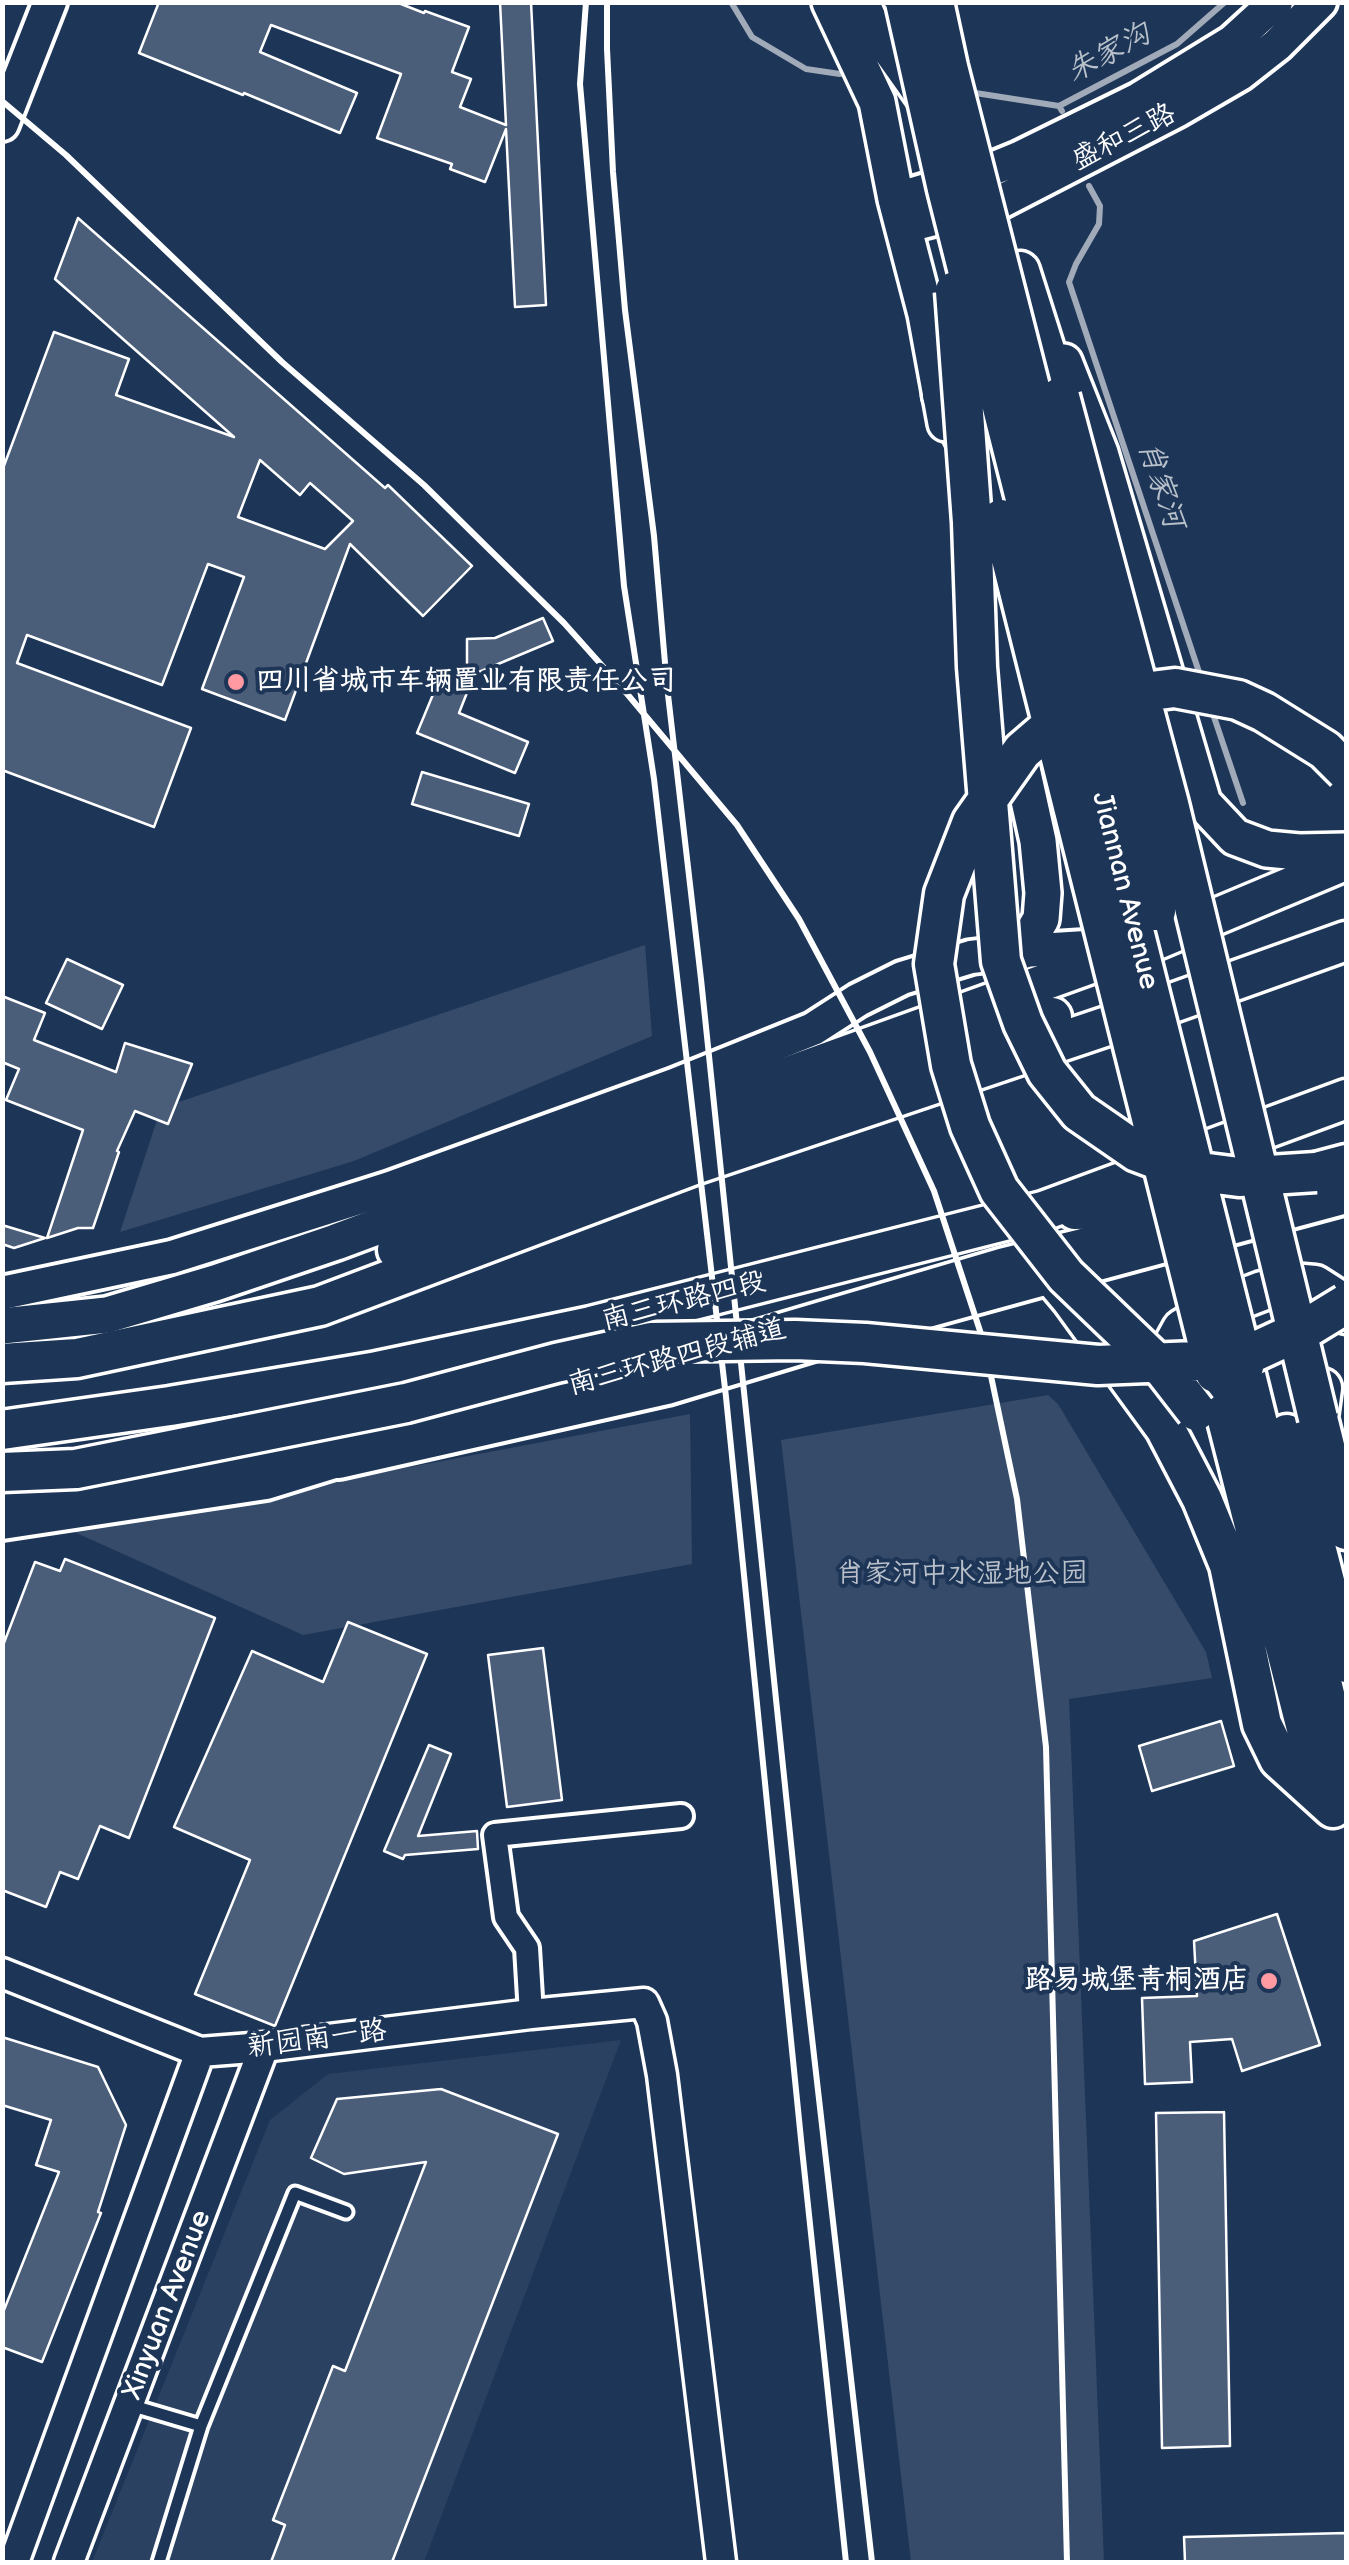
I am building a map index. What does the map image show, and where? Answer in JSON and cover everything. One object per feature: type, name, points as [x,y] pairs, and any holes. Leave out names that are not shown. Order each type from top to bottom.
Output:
[{"type":"highway","name":"Jiannan Avenue","points":[[905,2],[976,188],[1342,1803]]},
{"type":"highway","name":"Jiannan Avenue","points":[[934,2],[1048,454],[1154,906],[1242,1367],[1346,1664]]},
{"type":"highway","points":[[976,188],[972,522],[978,667],[1001,961],[1023,1023],[1047,1072],[1079,1112],[1137,1152],[1185,1170],[1238,1176],[1316,1172],[1346,1166]]},
{"type":"highway","points":[[1020,272],[1060,397],[1169,804],[1346,1530]]},
{"type":"highway","points":[[942,396],[1001,519],[1242,1367],[1255,1532]]},
{"type":"highway","points":[[1342,1803],[1329,1803],[1255,1532],[1226,1464],[1196,1411],[1165,1371],[1066,1276],[1000,1190],[970,1126],[951,1065],[934,964],[944,894],[972,822],[1022,752],[1058,720],[1119,695],[1175,688],[1293,716],[1346,740]]},
{"type":"highway","points":[[1238,700],[1325,750],[1346,771]]},
{"type":"highway","points":[[2,1363],[77,1358],[320,1306],[694,1166],[1346,941]]},
{"type":"highway","name":"南三环路四段","points":[[2,1430],[390,1368],[590,1326],[1043,1211],[1346,1099]]},
{"type":"highway","points":[[1043,1211],[1218,1206]]},
{"type":"highway","points":[[1043,1271],[1045,1268],[1071,1300],[1165,1428],[1202,1499],[1228,1565],[1262,1724],[1279,1760],[1342,1803]]},
{"type":"highway","points":[[1318,1418],[1332,1315],[1346,1275]]},
{"type":"highway","points":[[1179,1455],[1166,1413],[1161,1376],[1170,1348],[1182,1329],[1214,1309],[1292,1283],[1315,1285],[1343,1303],[1346,1314]]},
{"type":"highway","points":[[2,1472],[76,1469],[388,1407],[651,1342],[812,1340],[1098,1365],[1196,1361],[1254,1352],[1346,1304]]},
{"type":"highway","points":[[2,1497],[174,1472],[492,1406]]},
{"type":"main road","points":[[2,124],[50,2]]},
{"type":"main road","points":[[830,2],[877,102],[1038,841],[1041,918],[1022,951]]},
{"type":"main road","points":[[861,2],[976,188],[1068,370],[1100,453],[1203,803],[1235,837],[1267,849],[1346,852]]},
{"type":"main road","points":[[976,188],[1020,158],[1139,99],[1232,42],[1276,2]]},
{"type":"main road","name":"盛和三路","points":[[900,213],[1178,110],[1240,74],[1277,46],[1320,2]]},
{"type":"main road","points":[[1038,841],[1102,867],[1138,867],[1160,858],[1203,803]]},
{"type":"main road","points":[[2,1326],[106,1315],[336,1242],[1153,943],[1346,862]]},
{"type":"main road","points":[[2,1293],[172,1257],[390,1188],[674,1085],[813,1029],[902,978],[971,957],[1153,943]]},
{"type":"main road","name":"南三环路四段辅道","points":[[2,1523],[266,1483],[339,1462],[492,1406],[1043,1271],[1081,1247],[1346,1166]]},
{"type":"main road","points":[[339,1462],[666,1388],[1043,1271],[1346,1197]]},
{"type":"main road","points":[[2,1305],[164,1284],[336,1242]]},
{"type":"street","points":[[532,2014],[527,1948],[506,1916],[496,1835],[681,1816]]},
{"type":"street","name":"新园南一路","points":[[2,1973],[200,2052],[644,2003],[652,2021],[662,2075],[721,2562]]},
{"type":"street","name":"Xinyuan Avenue","points":[[69,2562],[264,2047]]},
{"type":"street","name":"Xinyuan Avenue","points":[[14,2562],[200,2052]]},
{"type":"lane","points":[[159,2562],[202,2426],[295,2193],[346,2212]]},
{"type":"lane","points":[[130,2405],[202,2426]]},
{"type":"shaded area","points":[[621,2040],[424,2562],[92,2562],[270,2120],[328,2074]]},
{"type":"green space","points":[[645,945],[652,1036],[354,1161],[120,1232],[161,1108]]},
{"type":"green space","name":"肖家河中水湿地公园","points":[[1048,1395],[1058,1404],[1206,1652],[1212,1678],[1069,1699],[1104,2562],[911,2562],[781,1440]]},
{"type":"green space","points":[[690,1414],[692,1564],[303,1635],[72,1531]]},
{"type":"building","points":[[159,2],[396,2],[425,11],[469,27],[452,72],[471,79],[460,107],[506,125],[500,2],[531,2],[546,305],[515,307],[506,129],[485,182],[450,169],[452,164],[377,138],[401,74],[271,25],[260,52],[357,93],[340,133],[139,53]]},
{"type":"building","points":[[78,218],[385,488],[388,485],[472,566],[423,616],[350,544],[285,720],[202,689],[244,577],[208,564],[162,685],[27,635],[17,663],[191,728],[154,827],[2,770],[2,471],[54,332],[129,359],[116,395],[234,437],[55,279]],"holes":[[[260,460],[300,495],[310,483],[353,521],[325,549],[238,517]]]},
{"type":"building","points":[[543,618],[553,641],[467,677],[467,639],[495,638]]},
{"type":"building","points":[[444,668],[472,680],[459,713],[528,742],[515,773],[417,733]]},
{"type":"building","points":[[422,772],[529,804],[519,836],[412,804]]},
{"type":"building","points":[[67,959],[123,985],[102,1029],[46,1003]]},
{"type":"building","points":[[2,996],[45,1013],[34,1040],[116,1072],[125,1043],[192,1064],[168,1124],[135,1111],[117,1151],[93,1228],[78,1228],[47,1238],[83,1130],[6,1100],[19,1069],[2,1062]]},
{"type":"building","points":[[2,1225],[45,1238],[14,1248],[2,1244]]},
{"type":"building","points":[[65,1559],[215,1618],[129,1838],[100,1826],[78,1879],[60,1872],[46,1907],[2,1890],[2,1648],[35,1562],[60,1571]]},
{"type":"building","points":[[348,1622],[427,1654],[275,2026],[195,1994],[250,1860],[174,1827],[252,1651],[323,1682]]},
{"type":"building","points":[[543,1648],[562,1800],[507,1807],[488,1655]]},
{"type":"building","points":[[1221,1721],[1234,1766],[1152,1791],[1139,1746]]},
{"type":"building","points":[[429,1745],[451,1754],[418,1836],[477,1831],[478,1849],[405,1855],[403,1859],[384,1851]]},
{"type":"building","points":[[1277,1914],[1320,2045],[1242,2071],[1232,2039],[1190,2042],[1192,2082],[1145,2084],[1142,1998],[1197,1996],[1194,1941]]},
{"type":"building","points":[[2,2037],[98,2067],[126,2125],[98,2212],[101,2213],[42,2362],[2,2347],[2,2315],[59,2172],[36,2165],[51,2120],[2,2105]]},
{"type":"building","points":[[441,2089],[558,2134],[392,2562],[271,2562],[285,2525],[273,2520],[333,2366],[345,2371],[426,2162],[344,2174],[311,2158],[337,2099]]},
{"type":"building","points":[[1224,2112],[1230,2446],[1162,2448],[1156,2113]]},
{"type":"building","points":[[1346,2533],[1346,2562],[1185,2562],[1184,2537]]},
{"type":"waterway","name":"肖家河","points":[[731,2],[752,37],[806,69],[840,74]]},
{"type":"waterway","name":"朱家沟","points":[[1059,106],[1177,44],[1225,2]]},
{"type":"waterway","name":"肖家河","points":[[969,92],[1059,106],[1062,111]]},
{"type":"waterway","name":"肖家河","points":[[1089,186],[1100,206],[1099,224],[1069,282],[1201,678]]},
{"type":"waterway","name":"肖家河","points":[[1211,708],[1243,803]]},
{"type":"railway","points":[[586,2],[580,84],[624,586],[654,779],[726,1397],[846,2562]]},
{"type":"railway","points":[[607,2],[613,172],[625,310],[654,536],[804,1968],[872,2562]]},
{"type":"railway","points":[[2,101],[66,155],[282,362],[424,485],[564,623],[623,689],[737,825],[799,919],[870,1052],[934,1191],[984,1343],[1017,1499],[1046,1747],[1067,2562]]},
{"type":"place","name":"四川省城市车辆置业有限责任公司","points":[[236,682]]},
{"type":"place","name":"路易城堡青桐酒店","points":[[1269,1981]]}]
